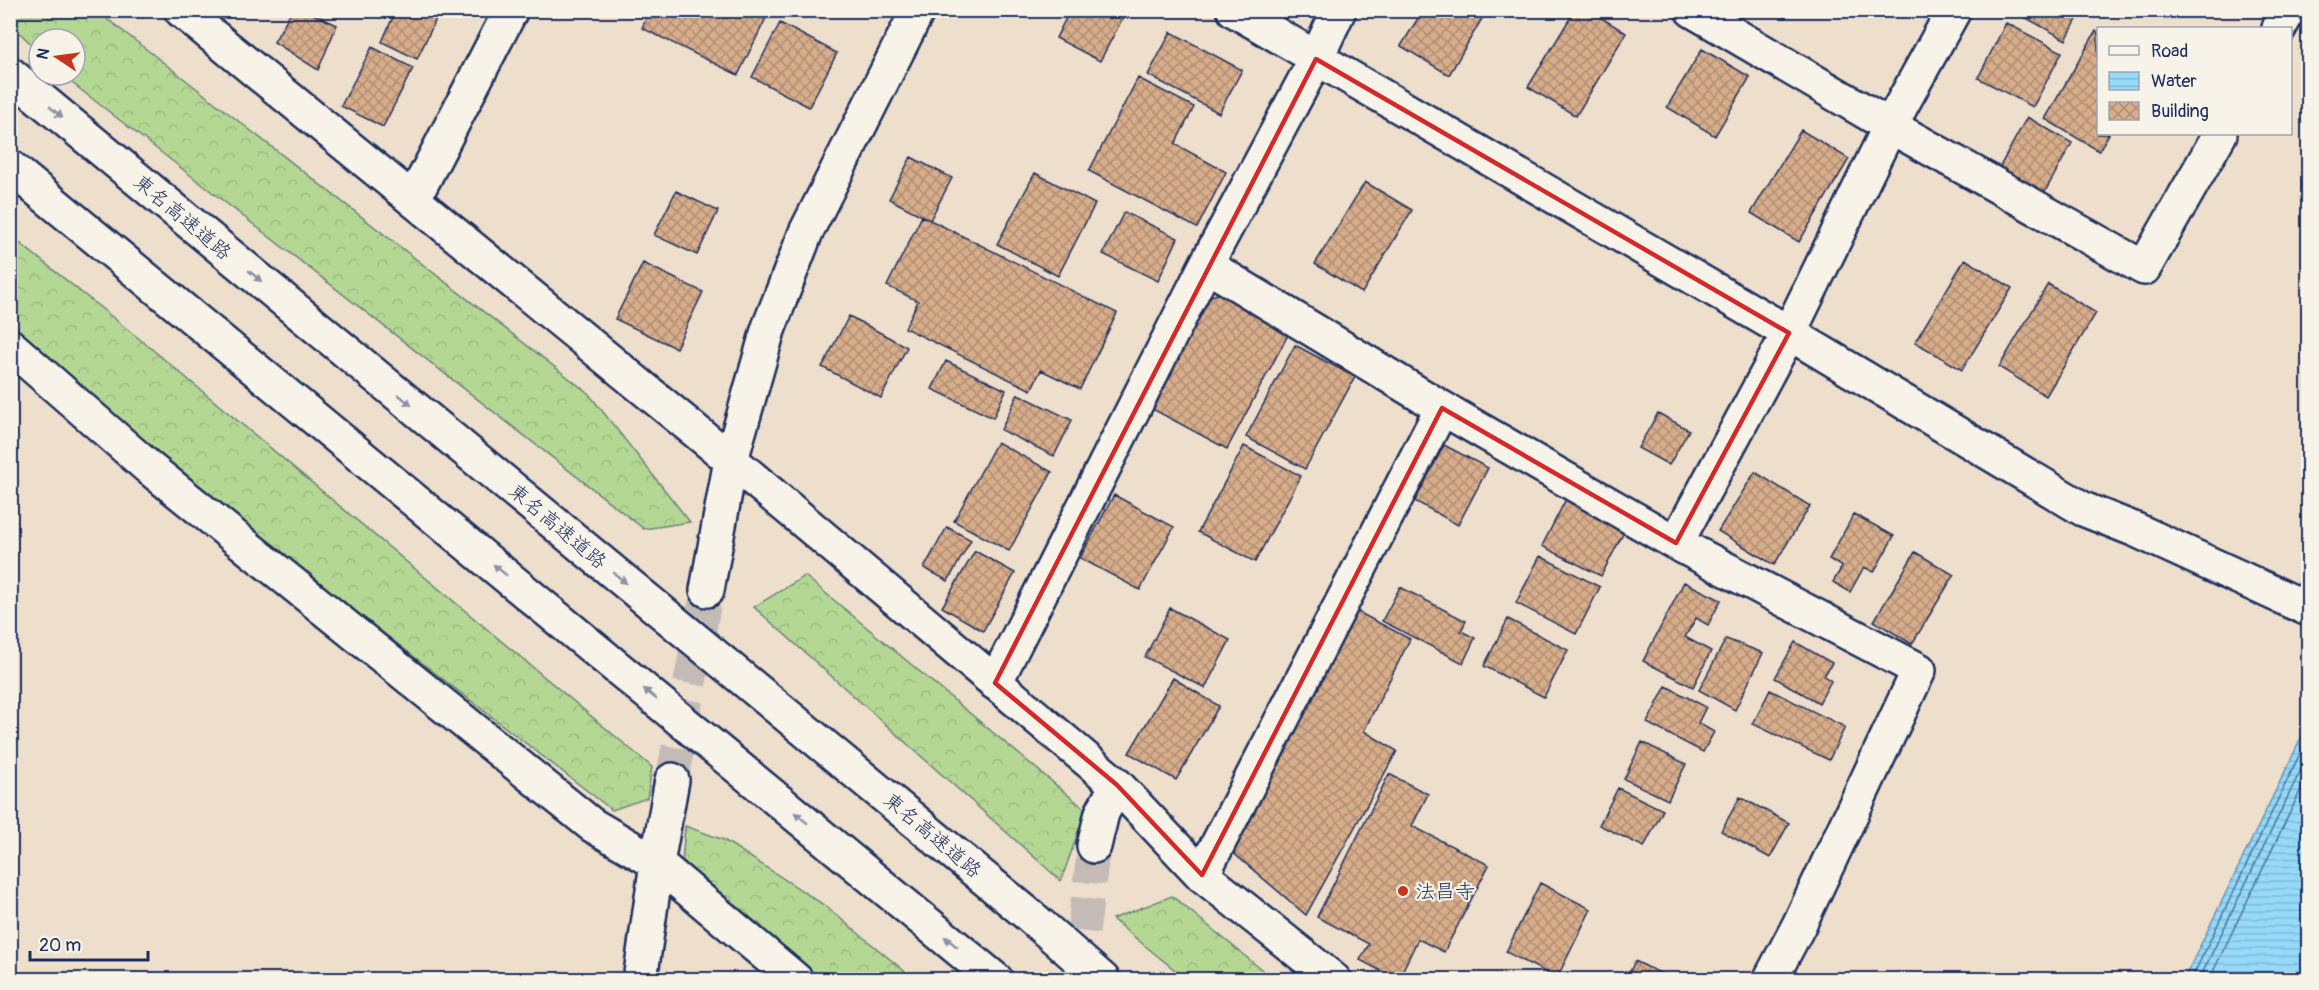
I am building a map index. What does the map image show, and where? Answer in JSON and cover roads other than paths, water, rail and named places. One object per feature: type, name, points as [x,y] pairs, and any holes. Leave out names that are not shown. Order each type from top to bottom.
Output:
[{"type":"main road","points":[[182,10],[731,460],[1117,784],[1202,875],[1334,980]]},
{"type":"main road","points":[[413,200],[511,10]]},
{"type":"main road","points":[[707,590],[731,460],[768,330],[806,232],[918,10]]},
{"type":"main road","points":[[1234,10],[1789,333],[2083,509],[2136,530],[2308,609]]},
{"type":"main road","points":[[995,683],[1206,265],[1316,59],[1338,10]]},
{"type":"main road","points":[[1692,10],[1890,126],[2144,268],[2219,135]]},
{"type":"main road","points":[[1676,543],[1789,333],[1890,126],[1954,10]]},
{"type":"main road","points":[[2280,27],[2289,10]]},
{"type":"main road","name":"東名高速道路","points":[[10,74],[1030,916],[1103,980]]},
{"type":"main road","points":[[10,167],[996,980]]},
{"type":"main road","points":[[1206,265],[1442,408],[1676,543],[1919,670],[1799,925],[1770,980]]},
{"type":"main road","points":[[10,346],[148,467],[592,825],[657,863],[796,980]]},
{"type":"main road","points":[[1202,875],[1442,408]]},
{"type":"main road","points":[[640,980],[672,780]]},
{"type":"main road","points":[[1094,846],[1102,813],[1117,784]]},
{"type":"water","points":[[2308,724],[2308,979],[2184,979]]},
{"type":"tunnel","points":[[672,780],[707,590]]},
{"type":"tunnel","points":[[1077,980],[1094,846]]},
{"type":"place","name":"法昌寺","points":[[1403,891]]}]
